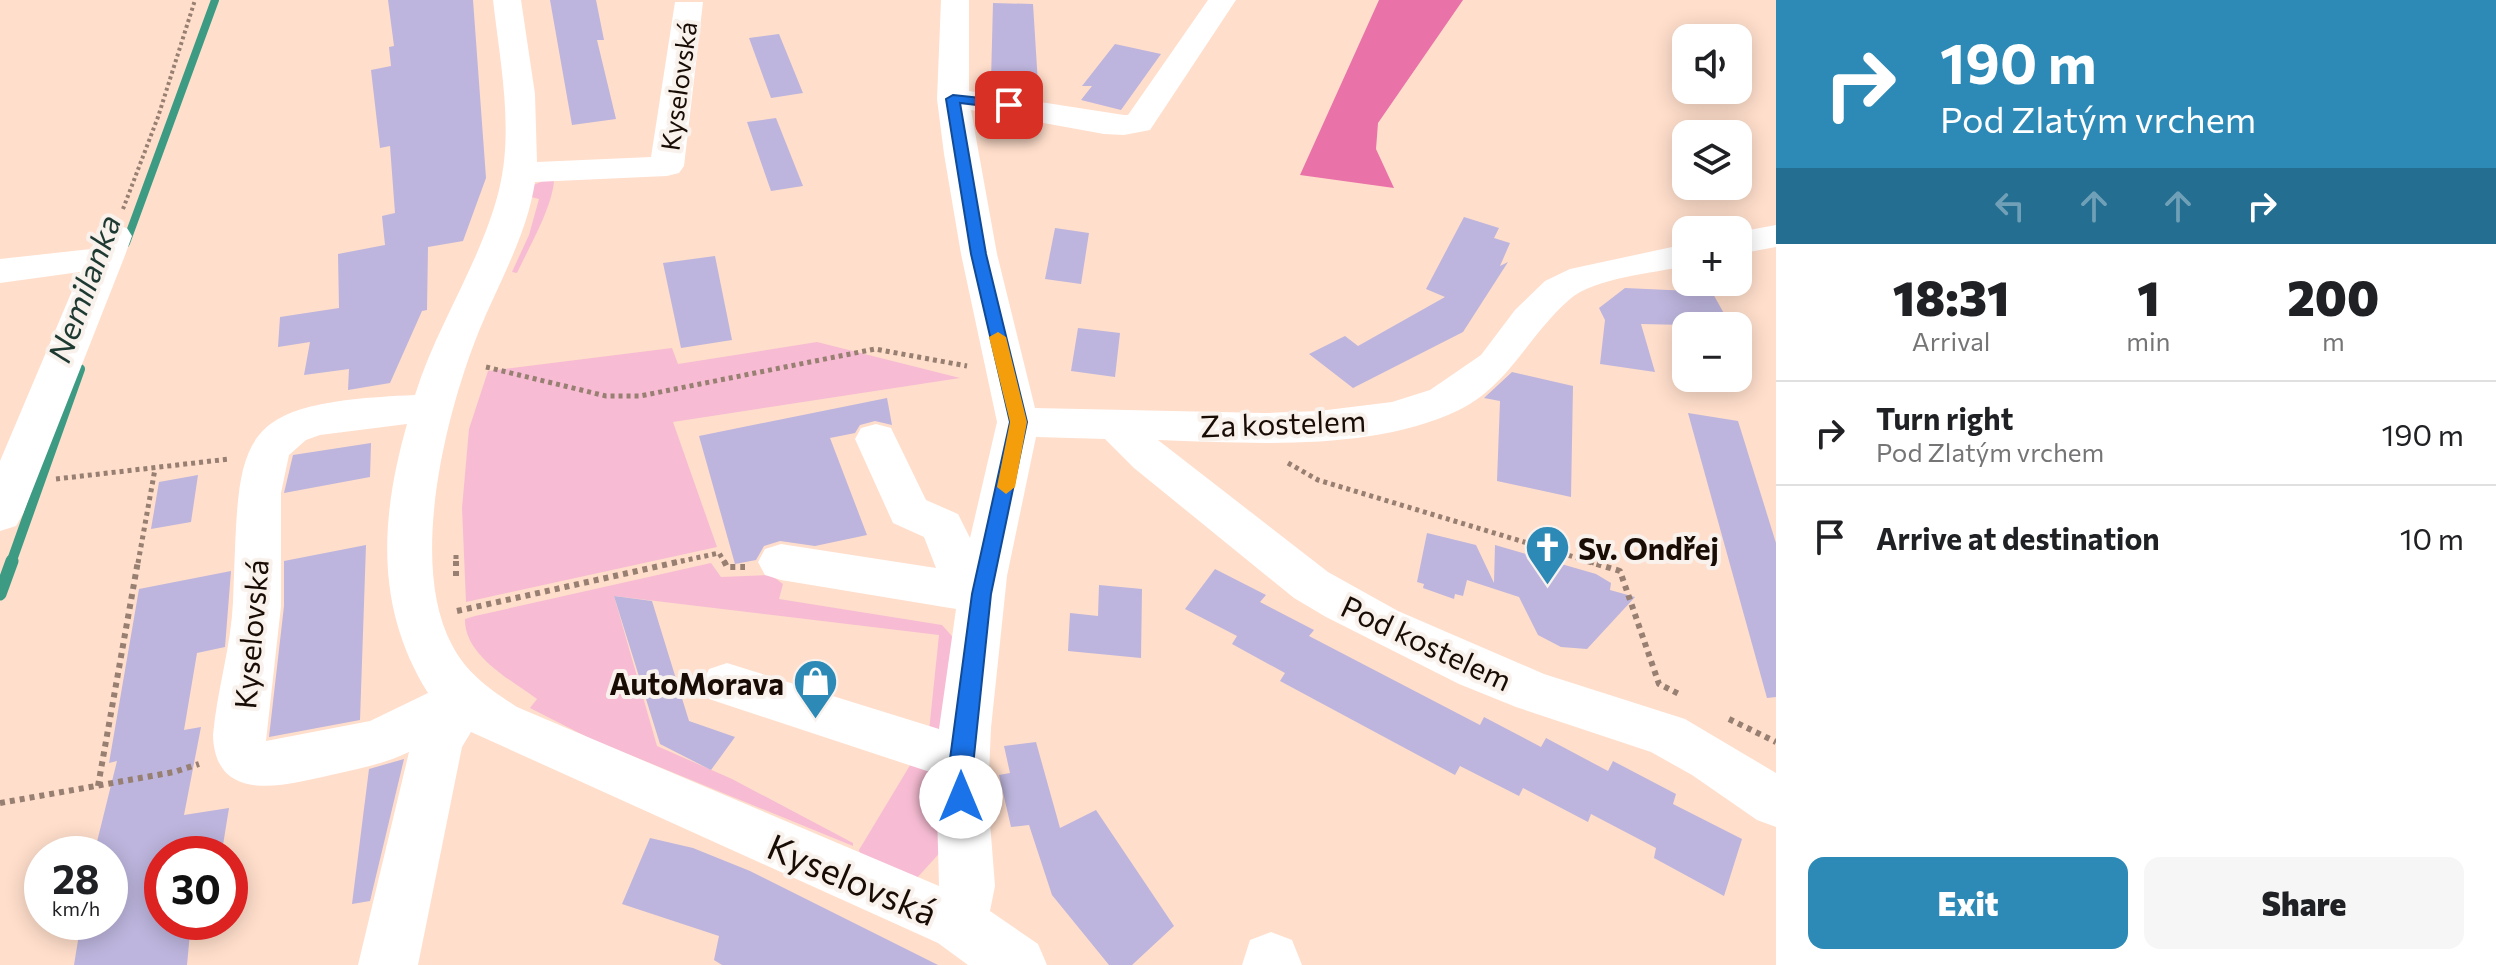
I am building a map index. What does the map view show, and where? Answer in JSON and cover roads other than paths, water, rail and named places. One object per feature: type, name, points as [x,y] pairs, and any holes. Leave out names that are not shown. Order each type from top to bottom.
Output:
[{"type":"street","name":"Kyselovská","points":[[507,0],[520,125],[519,173],[504,231],[453,346],[431,409],[412,525],[415,610],[431,655],[444,678],[465,700],[519,733],[959,923],[1017,965]]},
{"type":"street","points":[[955,0],[953,99],[979,254],[1018,422],[975,593],[961,759],[967,886],[959,923]]},
{"type":"street","points":[[953,99],[1029,108],[1113,126],[1134,125],[1139,123],[1222,0]]},
{"type":"street","name":"Kyselovská","points":[[519,173],[667,166],[689,2]]},
{"type":"street","points":[[1752,240],[1776,236]]},
{"type":"street","points":[[0,271],[110,247],[0,514]]},
{"type":"street","name":"Za kostelem","points":[[1018,422],[1114,422],[1233,428],[1362,421],[1394,416],[1445,400],[1495,364],[1529,319],[1558,289],[1583,277],[1672,258]]},
{"type":"street","name":"Kyselovská","points":[[431,409],[306,424],[280,437],[266,453],[261,485],[257,609],[240,752],[250,761],[271,765],[365,745],[391,738],[465,700]]},
{"type":"street","name":"Pod kostelem","points":[[1114,422],[1149,457],[1311,585],[1343,604],[1477,669],[1534,692],[1667,735],[1711,759],[1776,803]]},
{"type":"street","points":[[0,434],[40,423]]},
{"type":"street","points":[[876,439],[909,511],[942,526],[975,593]]},
{"type":"street","points":[[781,562],[975,593]]},
{"type":"street","points":[[727,684],[961,759]]},
{"type":"street","points":[[388,965],[436,747],[442,731],[465,700]]},
{"type":"waterway","name":"Nemilanka","points":[[126,243],[215,0]]},
{"type":"waterway","name":"Nemilanka","points":[[11,563],[80,369]]},
{"type":"waterway","name":"Nemilanka","points":[[0,594],[12,561]]},
{"type":"place","name":"Sv. Ondřej","points":[[1547,586]]},
{"type":"place","name":"AutoMorava","points":[[815,721]]}]
